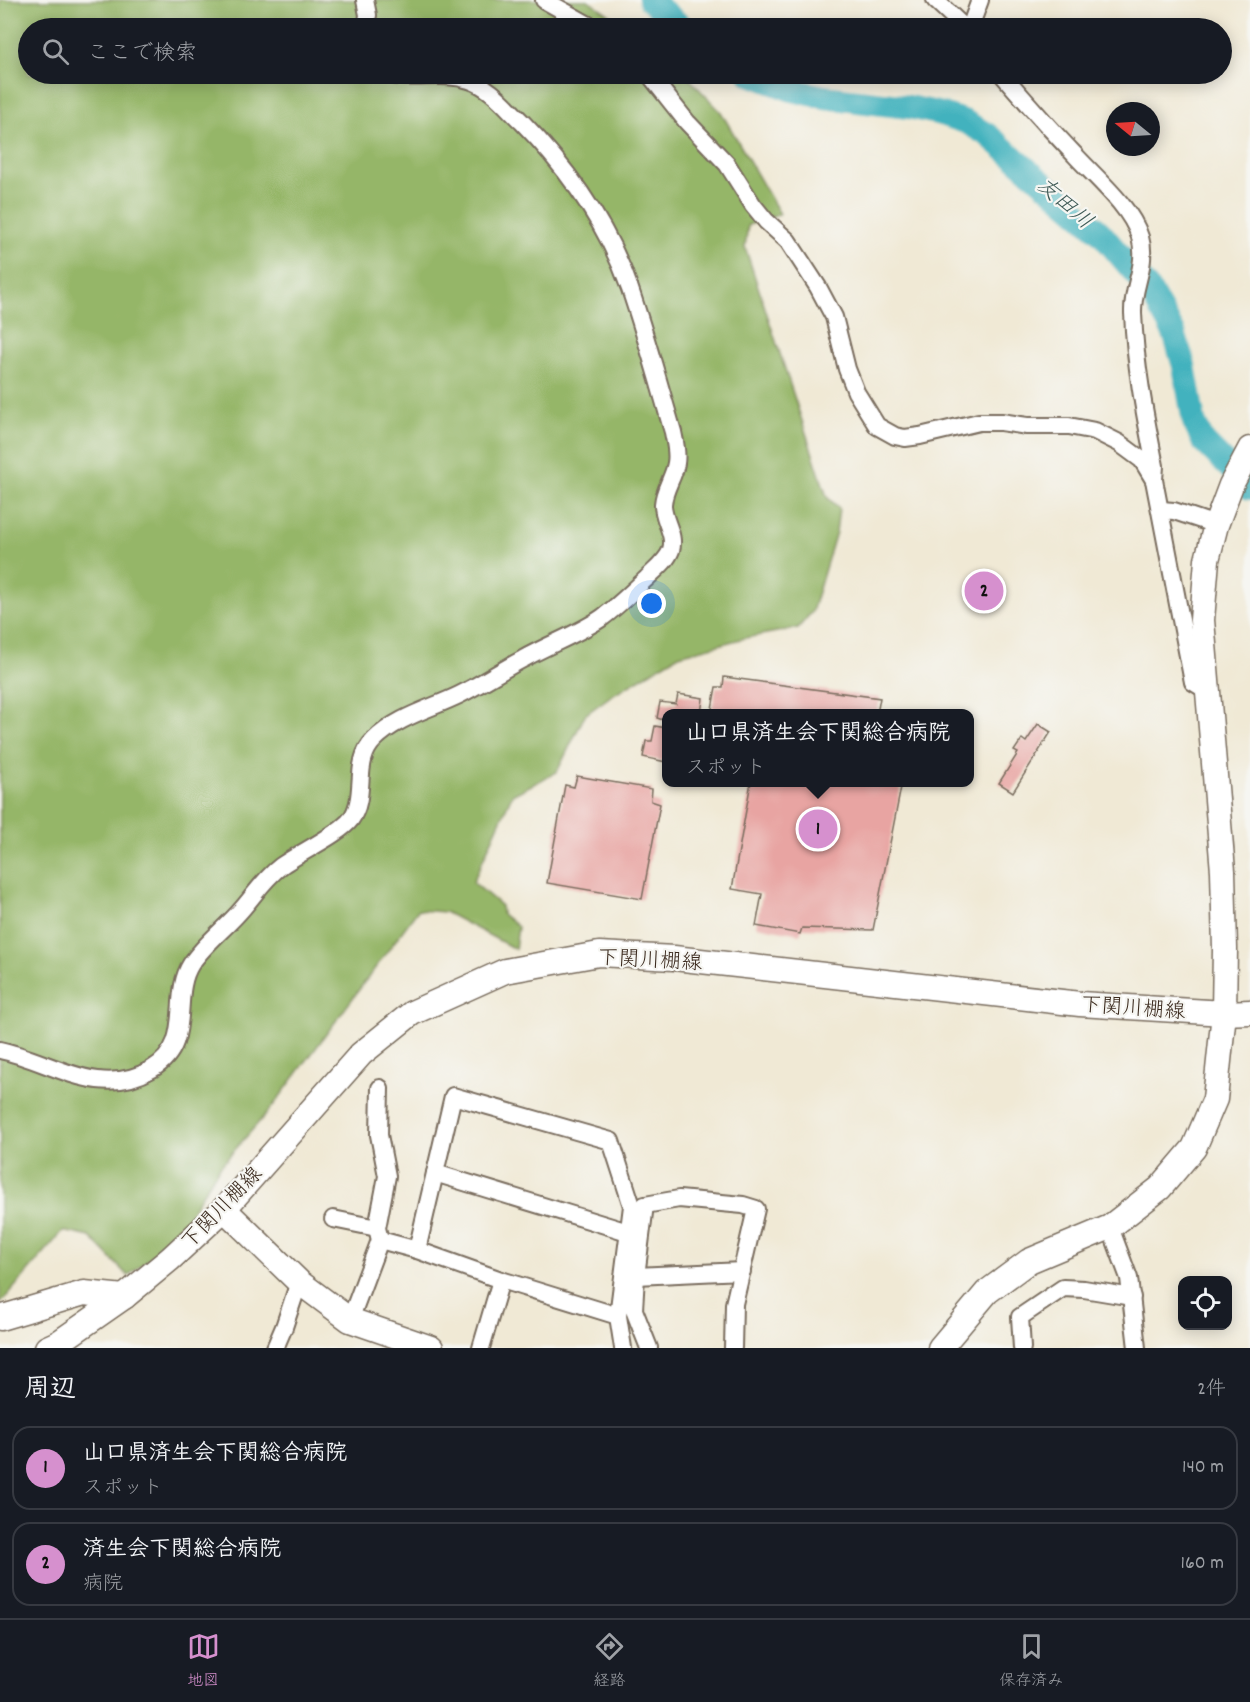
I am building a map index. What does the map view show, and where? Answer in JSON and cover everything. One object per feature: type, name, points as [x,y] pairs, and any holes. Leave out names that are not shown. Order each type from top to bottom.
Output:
[{"type":"street","points":[[365,0],[368,18]]},
{"type":"street","points":[[544,0],[576,18]]},
{"type":"street","points":[[935,0],[955,18]]},
{"type":"street","points":[[973,18],[980,0]]},
{"type":"street","points":[[0,1050],[91,1079],[109,1082],[132,1078],[155,1067],[171,1049],[179,1033],[183,981],[190,965],[206,945],[242,910],[277,868],[345,827],[353,816],[358,801],[362,760],[373,741],[384,731],[414,714],[459,695],[602,618],[663,562],[672,547],[663,507],[666,489],[676,466],[677,450],[629,287],[615,253],[591,208],[572,180],[537,138],[485,87],[478,84]]},
{"type":"street","points":[[657,84],[687,122],[727,164],[753,206],[788,241],[818,287],[834,317],[847,369],[856,392],[877,426],[895,436],[905,438],[979,422],[1095,431],[1119,443],[1142,460],[1154,480]]},
{"type":"street","points":[[1011,84],[1113,195],[1132,219],[1140,237],[1142,271],[1135,293],[1133,310],[1137,366],[1155,466],[1154,480],[1193,682],[1206,690]]},
{"type":"street","points":[[940,1348],[987,1292],[1029,1261],[1110,1227],[1160,1188],[1194,1148],[1215,1099],[1224,1013],[1223,871],[1206,690],[1202,620],[1207,560],[1216,525],[1231,485],[1247,454]]},
{"type":"street","points":[[1161,510],[1174,511],[1216,525]]},
{"type":"street","name":"下関川棚線","points":[[47,1348],[124,1297],[170,1259],[224,1209],[361,1054],[412,1013],[505,970],[599,954],[674,958],[1080,1004],[1224,1013],[1250,1012]]},
{"type":"street","points":[[350,1320],[378,1234],[387,1176],[379,1135],[380,1088]]},
{"type":"street","points":[[417,1250],[453,1096],[611,1141],[632,1206],[618,1316],[623,1348]]},
{"type":"street","points":[[435,1173],[628,1232]]},
{"type":"street","points":[[649,1348],[634,1310],[645,1205],[679,1199],[743,1205],[756,1209],[734,1304],[733,1348]]},
{"type":"street","points":[[224,1209],[299,1282],[350,1320],[431,1348]]},
{"type":"street","points":[[333,1219],[501,1280],[618,1316]]},
{"type":"street","points":[[1110,1227],[1129,1278],[1137,1348]]},
{"type":"street","points":[[636,1276],[742,1271]]},
{"type":"street","points":[[481,1348],[501,1280]]},
{"type":"street","points":[[275,1348],[299,1282]]},
{"type":"street","points":[[1022,1348],[1020,1317],[1064,1288],[1132,1297]]},
{"type":"street","points":[[0,1318],[84,1293],[124,1297]]},
{"type":"green space","points":[[0,0],[588,0],[614,18],[18,18],[18,84],[694,84],[721,112],[780,214],[748,225],[745,247],[827,497],[839,508],[836,532],[812,612],[798,628],[745,638],[679,655],[612,695],[585,715],[557,772],[512,795],[473,882],[501,906],[502,914],[518,927],[515,949],[445,912],[418,910],[273,1106],[219,1168],[175,1237],[128,1276],[90,1237],[63,1231],[0,1304]]},
{"type":"building","points":[[724,677],[880,698],[878,709],[712,709],[716,687],[723,687]]},
{"type":"building","points":[[678,694],[703,698],[702,709],[662,709],[662,720],[657,718],[660,702],[676,704]]},
{"type":"building","points":[[1038,724],[1051,732],[1013,792],[999,783],[1018,753],[1014,751],[1022,739],[1026,742]]},
{"type":"building","points":[[655,726],[662,727],[662,761],[643,757],[646,741],[652,741]]},
{"type":"building","points":[[577,776],[652,789],[651,801],[660,804],[642,899],[547,883],[565,785],[574,787]]},
{"type":"building","points":[[750,787],[901,787],[873,930],[802,928],[800,934],[756,926],[762,894],[732,889]]},
{"type":"waterway","name":"友田川","points":[[650,0],[671,18]]},
{"type":"waterway","name":"友田川","points":[[776,84],[824,97],[909,107],[942,114],[966,122],[988,135],[1100,232],[1150,291],[1174,333],[1184,366],[1194,422],[1203,441],[1250,488]]},
{"type":"place","name":"済生会下関総合病院","points":[[984,591]]},
{"type":"place","name":"山口県済生会下関総合病院","points":[[818,829]]}]
